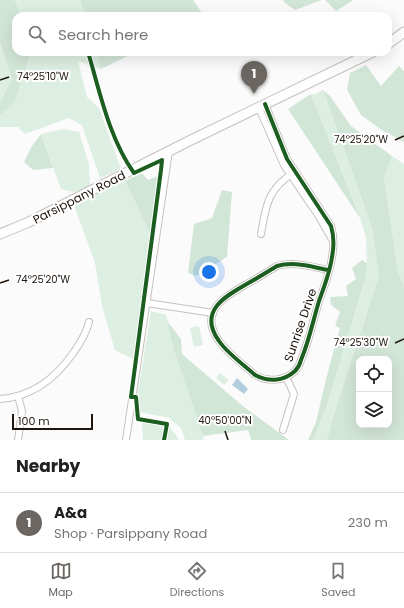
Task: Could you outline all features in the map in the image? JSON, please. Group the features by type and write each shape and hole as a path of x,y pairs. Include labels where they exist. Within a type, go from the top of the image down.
{"main road":[{"path":"392,41 404,32"},
{"name":"Parsippany Road","path":"0,234 29,222 169,151 365,56"}],"street":[{"name":"Sunrise Drive","path":"213,313 213,328 219,342 255,374 270,380 281,379 297,369 302,359 329,270 333,251 333,241 320,213 293,173 280,157 262,106"},
{"path":"126,440 169,151"},
{"path":"261,234 265,212 270,197 274,190 293,173"},
{"path":"147,303 213,313 218,304 226,296 277,266 292,263 329,270"},
{"path":"0,399 18,396 40,387 59,371 84,338 89,322"},
{"path":"283,430 294,394 286,377"},
{"path":"18,396 22,411 18,440"}],"green space":[{"path":"0,0 15,0 20,12 12,12 12,56 30,56 14,103 0,115 0,102 12,79 0,43"},
{"path":"15,0 80,0 84,12 20,12"},
{"path":"80,0 193,0 201,12 84,12"},
{"path":"283,0 322,0 295,10"},
{"path":"325,0 352,0 352,1 336,11"},
{"path":"0,43 12,79 0,102"},
{"path":"30,56 97,56 101,69 78,61 87,97 99,108 121,169 100,178 82,125 69,118 25,134 18,127 0,127 0,115 14,102"},
{"path":"97,56 128,56 101,69"},
{"path":"366,65 381,86 399,66 404,71 404,142 383,131 361,115 347,90 350,73"},
{"path":"323,90 372,228 379,276 333,417 327,440 313,440 326,408 366,276 367,263 366,237 360,218 311,94 315,94"},
{"path":"323,90 330,96 351,126 392,156 384,178 398,272 404,286 404,440 327,440 333,417 379,276 372,228"},
{"path":"311,94 360,218 288,109"},
{"path":"64,129 79,132 89,164 90,186 74,192 61,189 41,134"},
{"path":"41,134 53,168 33,170 24,162 32,146"},
{"path":"392,156 404,164 404,286 398,272 384,178"},
{"path":"142,173 148,180 163,174 156,231 149,231 125,181"},
{"path":"125,181 149,231 156,231 133,359 115,350 102,306 95,263 74,205"},
{"path":"222,190 232,192 227,257 196,276 188,273 194,224 212,218"},
{"path":"362,260 367,263 366,276 326,408 313,440 308,440 316,422 340,328 335,326 340,312 331,305 330,297 348,296 346,286 356,279 352,268"},
{"path":"151,311 166,315 174,351 203,436 203,440 185,440 181,428 169,418 135,411"},
{"path":"167,321 181,339 182,354 244,407 289,440 251,440 248,430 203,436 174,351"},
{"path":"199,326 203,345 194,347 190,328"},
{"path":"220,373 229,380 224,385 216,378"},
{"path":"142,422 170,427 179,440 143,440"}],"water":[{"path":"237,378 248,389 244,394 232,385"}],"cycle path":[{"path":"89,56 101,99 112,130 125,159 134,173 162,160 131,397 136,397 138,419 167,424 164,440"},
{"path":"265,104 287,159 331,226 333,234 331,263 328,274 319,301 304,353 298,367 290,375 275,380 265,379 255,375 222,345 213,331 211,322 212,314 222,300 277,266 296,264 329,270"}],"place":[{"name":"A&a","path":"254,94"}]}
